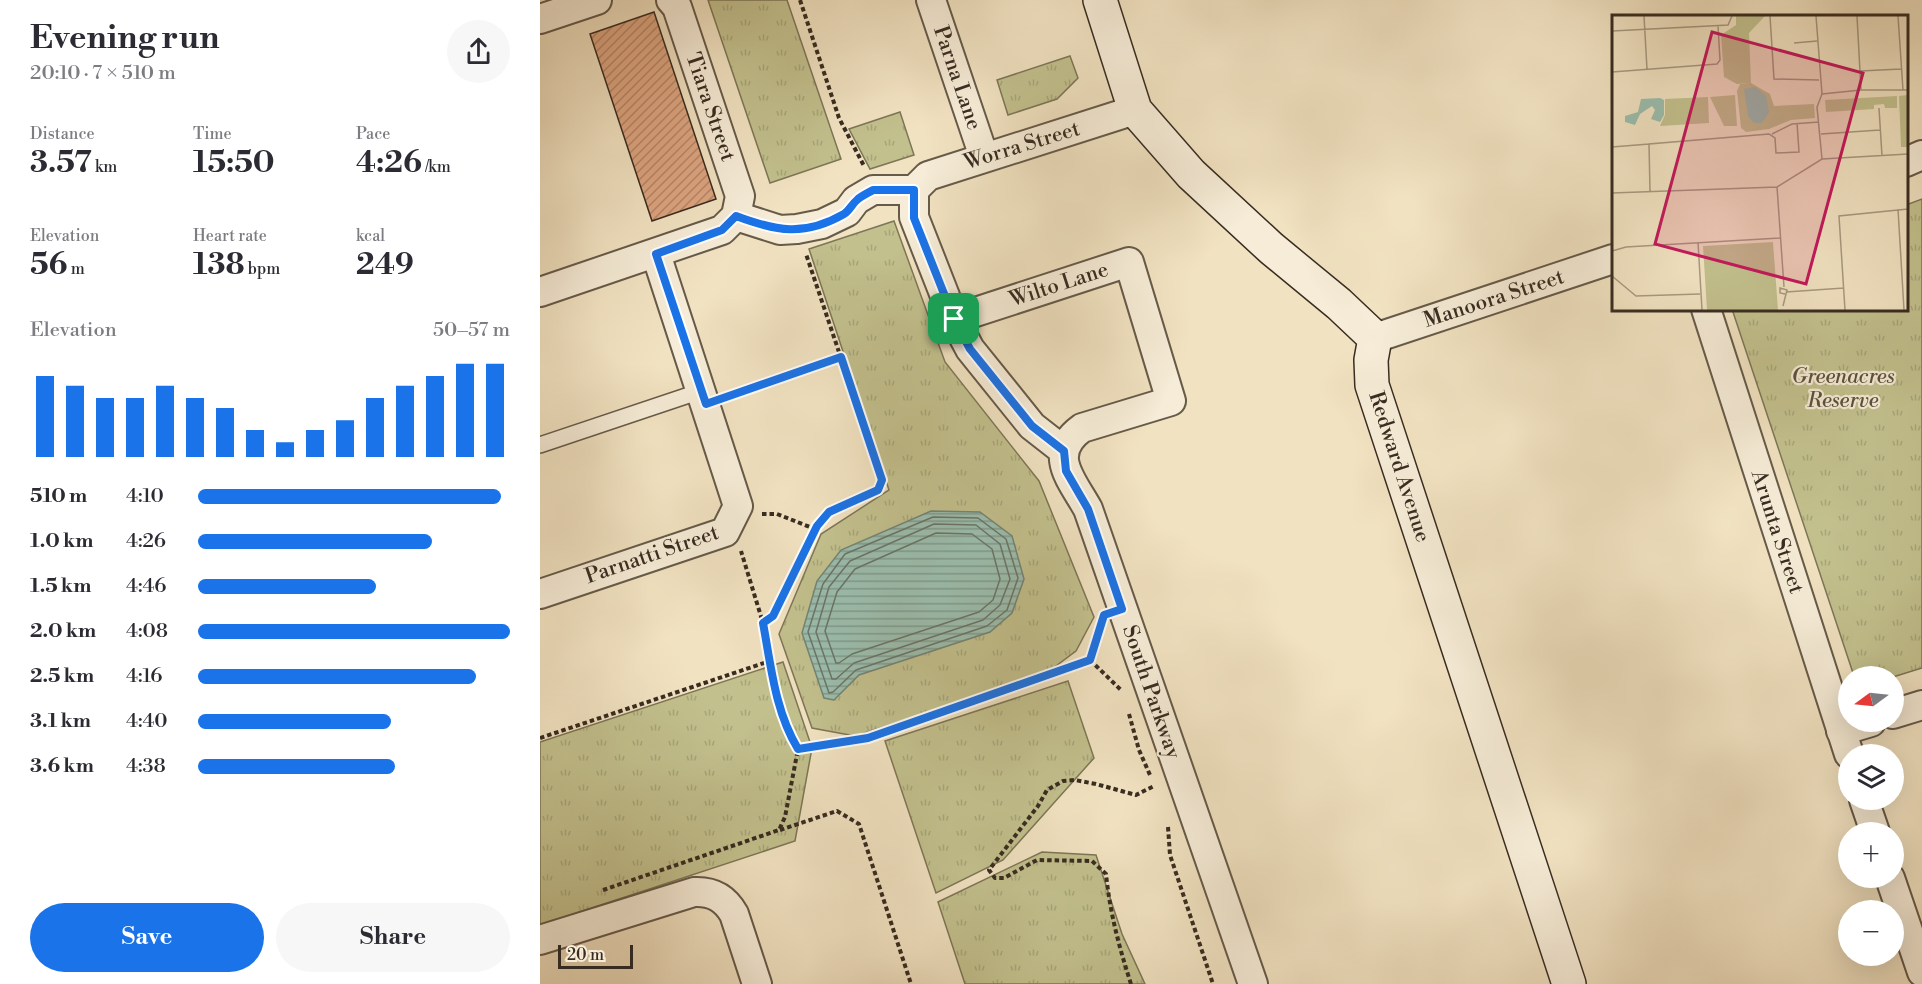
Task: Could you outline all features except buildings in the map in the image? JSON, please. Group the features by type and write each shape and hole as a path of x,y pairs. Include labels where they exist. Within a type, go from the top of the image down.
{"street":[{"path":"540,19 597,0"},
{"name":"Tiara Street","path":"671,0 677,7 748,220"},
{"name":"Parna Lane","path":"931,0 984,157"},
{"path":"1100,0 1135,110 1191,174 1271,248 1339,304 1375,338"},
{"name":"Worra Street","path":"914,190 928,176 1135,110"},
{"path":"540,292 656,254 748,220 780,230 797,229 822,224 847,212 856,200 873,190 914,190 914,218 954,319 970,349 1032,426 1064,451"},
{"name":"Parnatti Street","path":"540,594 725,532 738,507 656,254"},
{"name":"Manoora Street","path":"1375,338 1612,259"},
{"name":"Wilto Lane","path":"954,319 1129,262 1171,401 1082,428 1071,436 1064,451"},
{"name":"Arunta Street","path":"1706,310 1845,743"},
{"name":"Redward Avenue","path":"1375,338 1371,360 1372,385 1569,984"},
{"name":"South Parkway","path":"1064,451 1066,471 1088,509 1253,984"},
{"path":"1904,711 1922,705"},
{"path":"1845,743 1859,732"},
{"path":"1893,888 1922,972"},
{"path":"540,940 694,892 712,893 729,905 734,914 757,984"}],"lane":[{"path":"540,445 704,398"}],"path":[{"path":"800,0 839,118 868,175"},
{"path":"763,623 773,616 815,529 829,512 878,490 882,480 802,244"},
{"path":"704,398 841,357"},
{"path":"761,514 777,514 815,529"},
{"path":"739,544 763,623 774,688 789,735 798,749 786,817 779,830"},
{"path":"1090,660 1104,615 1122,609"},
{"path":"1090,660 1121,689 1124,699"},
{"path":"798,749 868,738 1090,660"},
{"path":"540,738 770,661"},
{"path":"1127,709 1139,750 1159,796"},
{"path":"1131,984 1110,914 1106,874 1092,861 1037,860 1004,879 995,878 989,870 1038,807 1047,790 1063,781 1075,780 1096,784 1136,795 1154,786"},
{"path":"601,891 837,811 858,824 911,984"},
{"path":"1167,816 1170,855 1213,984"}],"green space":[{"path":"708,0 787,0 841,159 770,183"},
{"path":"1070,56 1078,78 1057,99 1008,115 997,80"},
{"path":"900,112 914,155 870,169 849,129"},
{"name":"Greenacres Reserve","path":"1922,199 1922,668 1904,674 1904,666 1851,666 1732,310 1907,310 1907,205"},
{"path":"894,221 945,362 1039,481 1094,617 1076,651 1041,677 855,736 812,728 779,634 821,534 889,490 809,249"},
{"path":"783,662 812,748 795,841 540,925 540,742"},
{"path":"1068,681 1094,758 1003,860 936,893 885,741"},
{"path":"1042,852 1096,855 1122,934 1145,984 965,984 938,902"}],"water":[{"path":"931,511 980,512 1012,536 1024,579 1012,613 990,632 859,675 834,700 824,698 802,633 817,581 841,550"}],"route":[{"path":"873,190 914,190 914,218 954,319 970,349 1032,426 1064,451 1066,471 1088,509 1122,609 1104,615 1090,660 868,738 798,749 789,735 774,688 763,623 773,616 817,526 829,512 878,490 882,480 841,357 706,404 656,254 722,230 736,216 780,230 797,229 822,224 847,212 856,200 873,190"}]}
